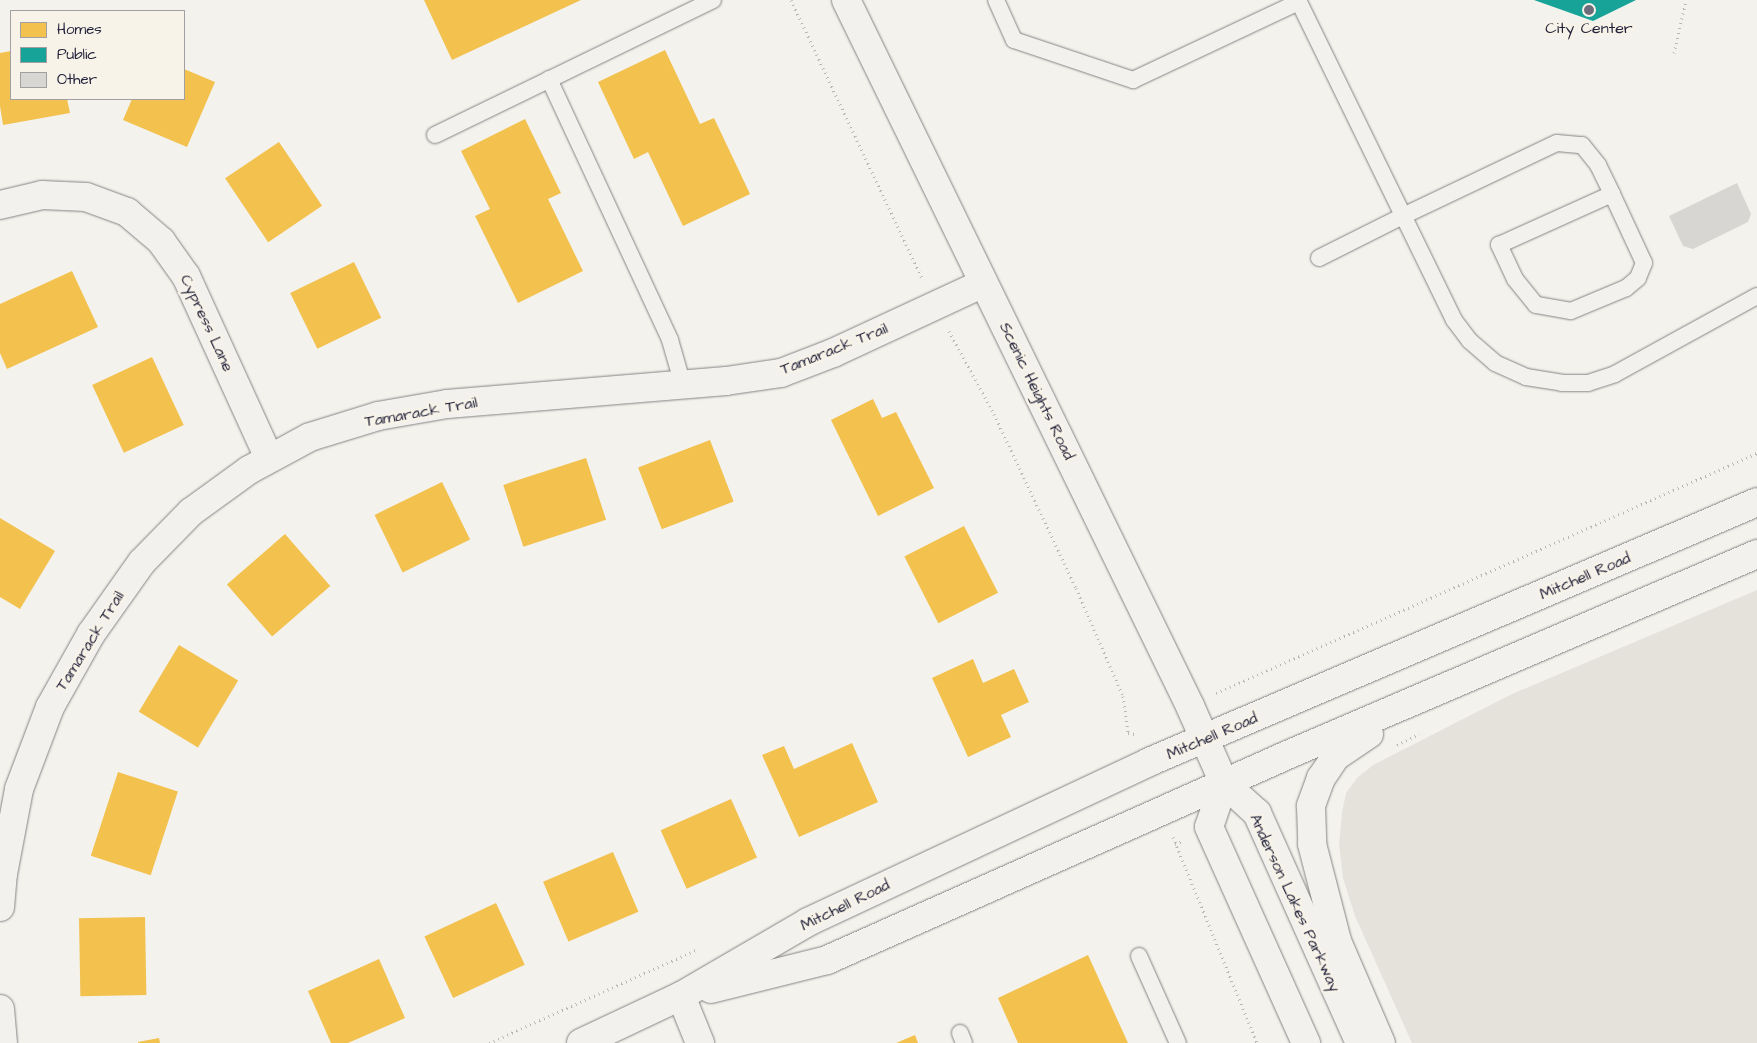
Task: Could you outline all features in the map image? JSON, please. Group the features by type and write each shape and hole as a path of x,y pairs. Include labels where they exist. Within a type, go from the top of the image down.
{"street":[{"name":"Scenic Heights Road","path":"846,0 1190,706 1224,783"},
{"name":"Cypress Lane","path":"0,205 42,195 86,197 127,212 162,241 186,276 269,458"},
{"name":"Tamarack Trail","path":"0,907 3,874 19,789 50,707 91,634 142,562 191,512 269,458 310,437 378,416 447,404 726,382 781,372 832,353 984,283"},
{"name":"Mitchell Road","path":"581,1043 681,996 808,922 1149,762 1757,502"},
{"name":"Mitchell Road","path":"681,996 827,960 1162,810 1757,554"},
{"path":"1381,1043 1336,942 1312,844 1311,806 1321,778 1336,756 1363,737 1482,673"},
{"path":"1224,783 1209,828 1306,1043"},
{"name":"Anderson Lakes Parkway","path":"1224,783 1257,813 1360,1043"},
{"path":"681,996 700,1043"},
{"path":"0,1009 3,1043"}],"lane":[{"path":"435,135 713,0"},
{"path":"996,0 1014,40 1133,80 1299,1 1454,320 1470,341 1495,363 1526,377 1562,383 1588,383 1615,374 1757,296"},
{"path":"549,79 670,340 683,385"},
{"path":"1319,258 1557,143 1582,144 1598,165 1612,194 1644,263 1638,278 1626,288 1571,311 1536,305 1515,279 1499,245 1612,194"},
{"path":"1139,956 1178,1043"}],"path":[{"path":"791,0 936,306 994,414 1076,588 1123,696 1128,733 1140,734 1149,762"},
{"path":"1674,53 1686,0"},
{"path":"1190,706 1322,645 1757,453"},
{"path":"1394,746 1421,733"},
{"path":"1162,810 1257,1043"},
{"path":"1176,844 1209,828"}],"shaded area":[{"path":"1757,590 1757,1043 1412,1043 1355,916 1343,878 1339,844 1342,813 1346,793 1357,778 1373,765 1512,694"}],"building: Homes":[{"path":"424,0 581,0 452,60"},
{"path":"665,50 700,124 714,118 750,194 683,226 648,152 634,159 598,82"},
{"path":"10,51 10,100 67,100 70,113 3,125 0,106 0,53"},
{"path":"185,69 215,82 187,147 123,120 132,100 185,100"},
{"path":"525,119 561,193 548,199 583,271 518,303 475,216 490,209 461,151"},
{"path":"279,142 322,206 268,242 225,178"},
{"path":"354,262 381,318 317,349 290,293"},
{"path":"72,271 98,327 7,369 0,353 0,304"},
{"path":"152,357 184,425 124,453 92,385"},
{"path":"873,399 882,418 896,412 934,488 878,516 831,420"},
{"path":"710,440 734,502 662,529 638,468"},
{"path":"586,458 606,520 523,547 503,485"},
{"path":"442,482 470,540 403,572 375,515"},
{"path":"0,518 55,551 20,609 0,597"},
{"path":"964,526 998,593 938,623 904,556"},
{"path":"285,534 330,586 272,637 227,585"},
{"path":"179,645 238,681 198,747 139,712"},
{"path":"973,659 983,683 1014,669 1029,702 1001,715 1011,737 968,757 932,678"},
{"path":"852,743 878,802 799,837 762,755 784,746 794,769"},
{"path":"118,772 178,791 151,875 91,856"},
{"path":"731,799 757,857 687,889 661,830"},
{"path":"613,852 638,912 568,942 543,882"},
{"path":"496,903 525,965 453,998 424,936"},
{"path":"145,917 146,995 80,996 79,918"},
{"path":"1088,955 1128,1043 1018,1043 998,998"},
{"path":"379,959 405,1018 348,1043 331,1043 308,991"},
{"path":"915,1035 918,1043 896,1043"},
{"path":"159,1038 160,1043 138,1043 138,1042"}],"building: Public":[{"name":"City Center","path":"1534,0 1636,0 1593,21"}],"building: Other":[{"path":"1737,183 1751,214 1748,222 1693,249 1683,246 1669,216"}],"place":[{"name":"City Center","path":"1589,10"}]}
